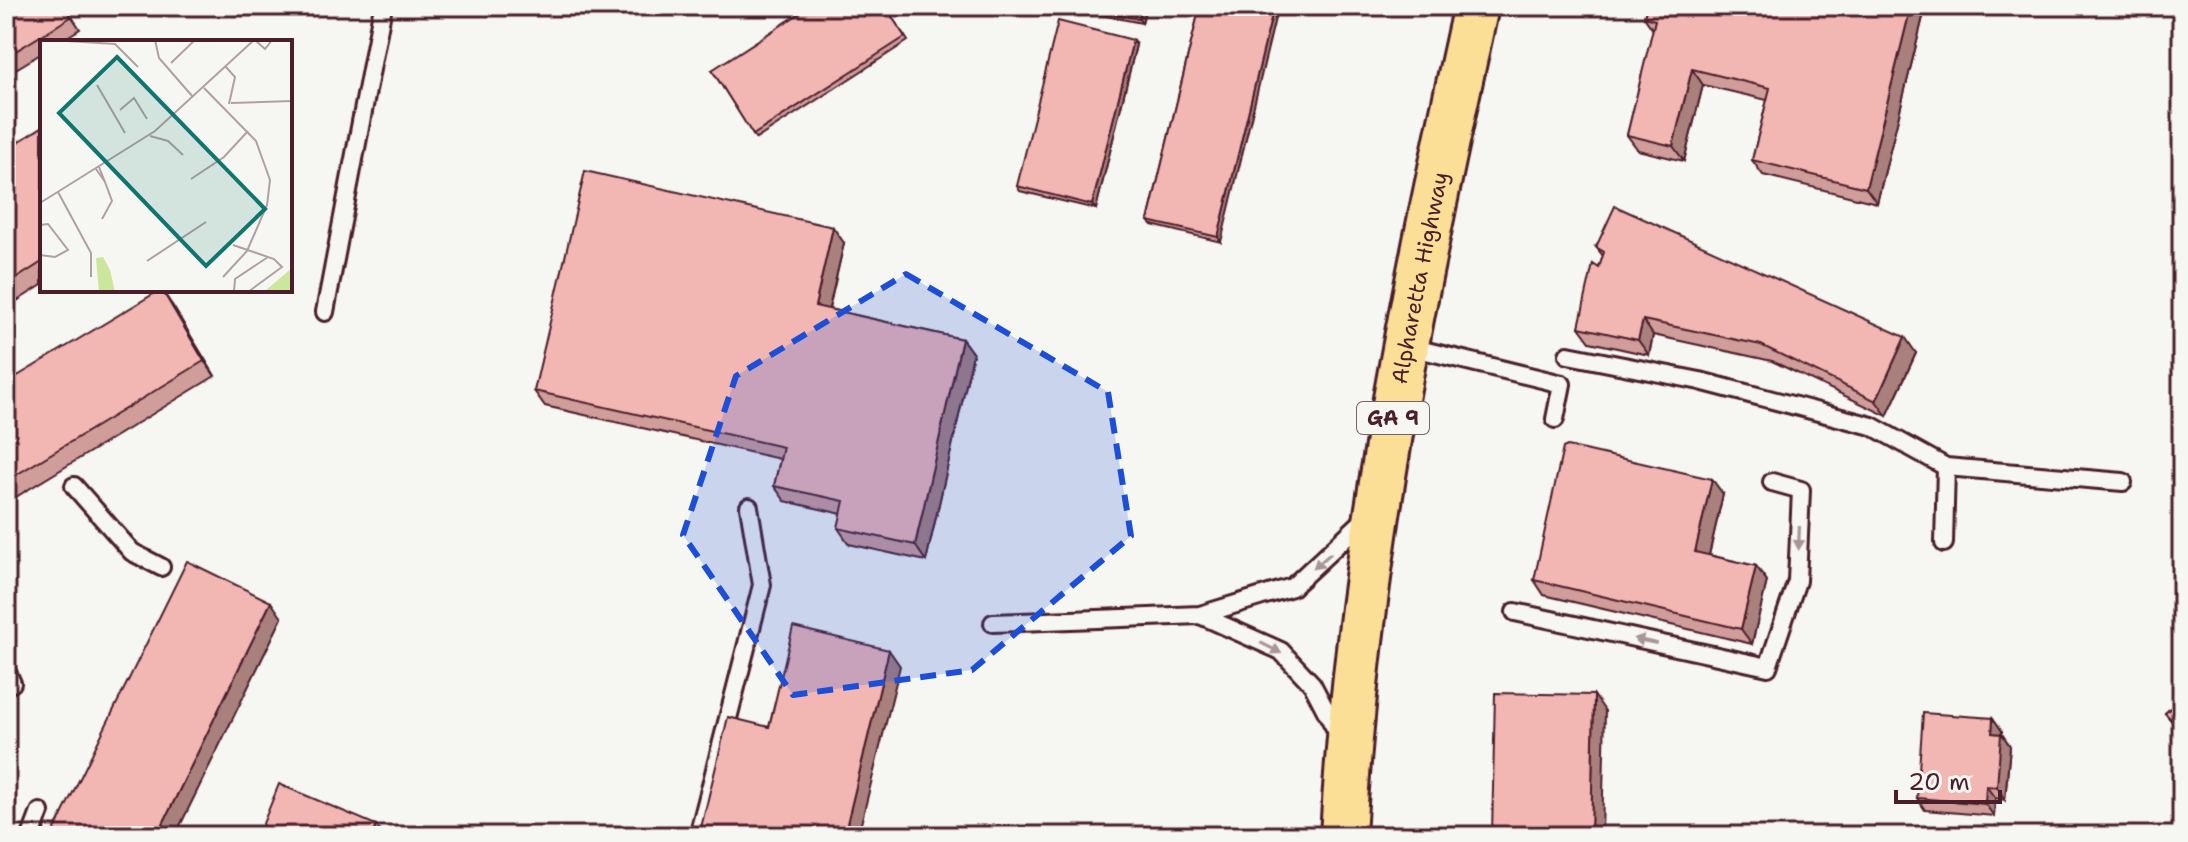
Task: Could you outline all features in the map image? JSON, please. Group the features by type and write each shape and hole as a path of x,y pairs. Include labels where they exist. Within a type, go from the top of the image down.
{"highway":[{"name":"Alpharetta Highway","path":"1343,836 1377,506 1405,346 1476,6"}],"lane":[{"path":"325,312 383,6"},
{"path":"1405,346 1562,384 1555,419"},
{"path":"1568,355 1700,381 1872,426 1946,467 2123,482"},
{"path":"1944,543 1946,467"},
{"path":"1515,612 1768,667 1797,581 1801,490 1772,482"},
{"path":"74,486 132,552 161,567"},
{"path":"993,623 1200,615 1292,587 1377,506"},
{"path":"698,836 762,585 749,507"},
{"path":"1200,615 1281,651 1312,684 1350,755"},
{"path":"6,670 12,683 6,686"},
{"path":"31,836 40,812"}],"highlighted area":[{"path":"906,274 1108,392 1131,536 972,670 793,695 683,535 736,376"}],"building":[{"path":"6,6 64,6 71,17 6,57"},
{"path":"811,6 885,6 905,37 753,135 712,70"},
{"path":"1077,6 1141,6 1139,19"},
{"path":"1200,6 1274,6 1218,237 1148,221"},
{"path":"1647,6 1911,6 1866,188 1752,160 1770,88 1692,69 1673,146 1627,135 1655,20 1644,17"},
{"path":"1058,21 1133,40 1092,205 1017,186"},
{"path":"40,128 40,263 6,285 6,150"},
{"path":"585,171 833,227 815,306 962,339 915,545 838,528 844,501 774,486 783,447 534,391"},
{"path":"1615,206 1905,337 1876,401 1761,345 1643,320 1638,340 1579,327 1593,264 1599,268 1604,252 1596,247"},
{"path":"157,292 163,292 204,361 6,481 6,383"},
{"path":"1567,446 1712,479 1695,552 1756,566 1741,629 1534,580 1563,448"},
{"path":"187,561 271,602 157,836 65,836 54,831"},
{"path":"793,627 889,650 844,836 699,836 728,717 769,727"},
{"path":"1495,693 1594,695 1591,836 1492,836"},
{"path":"2182,698 2182,731 2165,713"},
{"path":"1923,713 1993,718 1992,733 2001,734 1997,787 1986,786 1985,804 1917,798"},
{"path":"279,784 376,825 372,836 258,836"}]}
